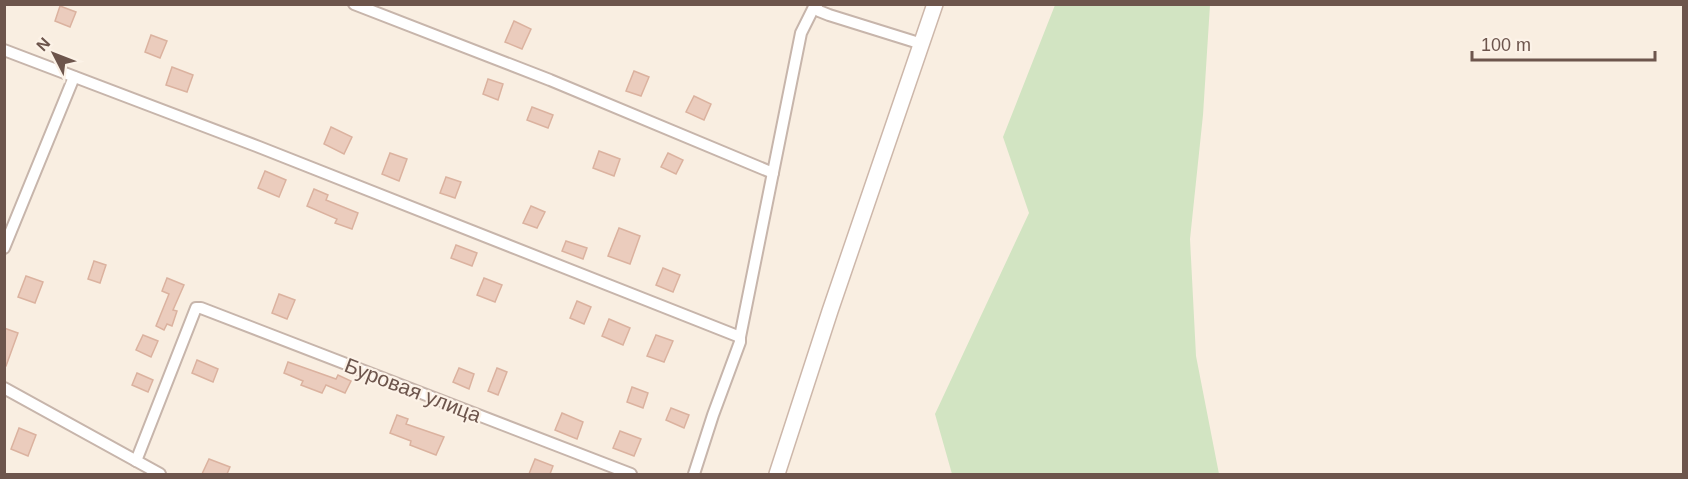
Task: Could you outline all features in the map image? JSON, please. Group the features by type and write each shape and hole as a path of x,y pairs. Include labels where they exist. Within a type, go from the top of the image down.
{"main road":[{"path":"777,474 935,4"}],"street":[{"path":"354,4 550,80 773,173"},
{"path":"694,474 740,342 801,33 814,5 819,11 830,15 922,44"},
{"path":"4,50 259,147 740,337"},
{"path":"4,248 74,77"},
{"name":"Буровая улица","path":"136,461 195,309 201,308 631,474"},
{"path":"4,388 160,474"}],"green space":[{"path":"1055,5 1210,5 1203,115 1190,239 1196,356 1219,474 952,474 935,414 1029,213 1003,137"}],"building":[{"path":"60,6 76,12 70,27 55,21"},
{"path":"514,21 531,29 522,49 505,42"},
{"path":"151,35 167,41 160,58 145,52"},
{"path":"172,67 193,75 187,92 166,85"},
{"path":"634,71 649,77 641,96 626,91"},
{"path":"488,79 503,84 498,100 483,94"},
{"path":"694,96 711,104 704,120 686,112"},
{"path":"532,107 553,115 548,128 527,120"},
{"path":"331,127 352,137 344,154 324,144"},
{"path":"599,151 620,159 614,176 593,168"},
{"path":"390,153 407,159 399,181 382,174"},
{"path":"668,153 683,160 676,174 661,167"},
{"path":"265,171 286,180 279,197 258,188"},
{"path":"446,177 461,182 455,198 440,193"},
{"path":"314,189 328,195 326,200 358,213 352,229 335,223 337,219 307,206"},
{"path":"531,206 545,212 537,228 523,223"},
{"path":"619,228 640,236 630,264 608,256"},
{"path":"566,241 587,248 583,259 562,251"},
{"path":"456,245 477,253 472,266 451,258"},
{"path":"94,261 106,265 100,283 88,279"},
{"path":"663,268 680,275 673,292 656,285"},
{"path":"26,276 43,282 35,303 18,297"},
{"path":"167,278 184,285 173,310 177,311 172,326 167,324 164,330 156,326 169,294 162,291"},
{"path":"484,278 502,285 495,302 477,295"},
{"path":"279,294 295,300 287,319 272,313"},
{"path":"577,301 591,307 584,324 570,318"},
{"path":"609,319 630,328 623,345 602,336"},
{"path":"4,328 18,333 6,366 4,366"},
{"path":"143,335 158,341 151,357 136,350"},
{"path":"656,335 673,341 664,362 647,356"},
{"path":"197,360 218,369 213,382 192,373"},
{"path":"288,362 336,379 338,375 351,381 345,393 326,385 322,393 301,385 303,381 284,373"},
{"path":"459,368 474,374 469,389 453,382"},
{"path":"497,368 507,372 498,395 488,391"},
{"path":"137,373 153,380 148,392 132,385"},
{"path":"632,387 648,393 643,408 627,402"},
{"path":"671,408 689,415 684,428 666,420"},
{"path":"562,413 583,422 577,439 555,430"},
{"path":"397,415 408,419 406,424 444,437 436,455 410,445 411,441 390,433"},
{"path":"19,428 36,435 28,456 11,449"},
{"path":"620,431 641,439 634,456 613,448"},
{"path":"209,459 230,467 227,474 202,474"},
{"path":"535,459 553,466 550,474 529,474"}]}
